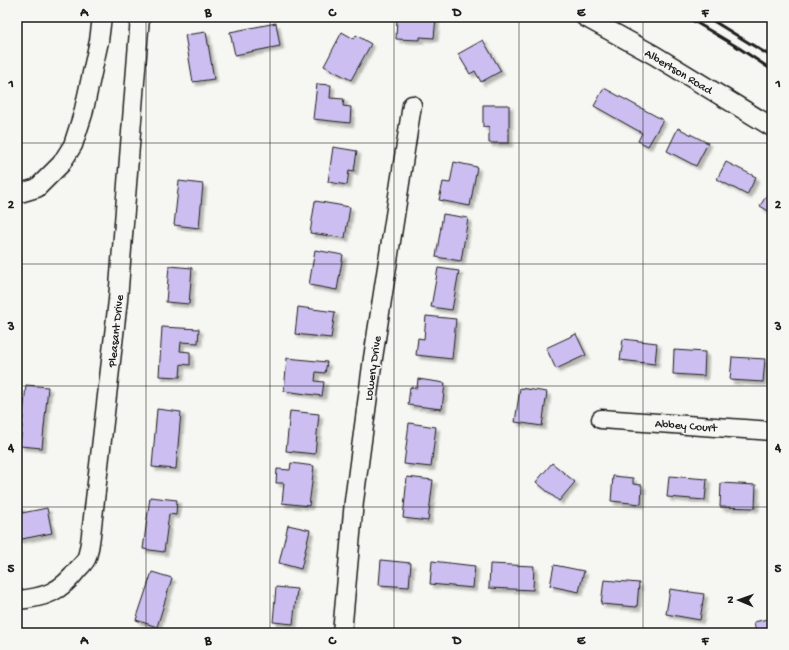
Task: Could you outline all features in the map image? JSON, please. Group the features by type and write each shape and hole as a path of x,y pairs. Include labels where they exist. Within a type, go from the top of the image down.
{"street":[{"path":"17,194 37,188 61,164 73,145 83,114 102,17"},
{"name":"Pleasant Drive","path":"17,600 34,599 53,592 68,582 87,558 118,300 140,17"},
{"name":"Albertson Road","path":"585,17 654,55 772,127"},
{"name":"Lowery Drive","path":"342,633 354,501 373,358 412,105"},
{"name":"Abbey Court","path":"600,419 772,431"}],"building":[{"path":"397,17 436,17 434,38 420,37 420,40 396,39"},
{"path":"276,23 280,46 235,55 230,32"},
{"path":"206,32 214,79 193,82 185,35"},
{"path":"342,32 354,39 356,35 371,44 351,80 324,66"},
{"path":"483,40 501,71 481,82 475,71 470,74 458,54"},
{"path":"317,84 331,85 330,98 344,99 343,106 351,107 350,123 313,119"},
{"path":"604,88 663,120 648,146 638,141 642,133 594,106"},
{"path":"483,105 509,105 509,143 489,143 489,126 483,127"},
{"path":"678,128 708,143 696,166 667,151"},
{"path":"333,147 357,151 354,171 349,170 347,185 328,182"},
{"path":"454,162 477,167 470,206 439,200 443,182 450,183"},
{"path":"726,162 756,177 747,195 717,179"},
{"path":"179,181 203,184 199,228 174,225"},
{"path":"771,188 772,189 772,213 760,206"},
{"path":"315,201 350,207 345,238 310,233"},
{"path":"443,214 468,218 461,261 436,257"},
{"path":"315,250 343,255 337,290 309,285"},
{"path":"169,266 192,268 189,304 166,302"},
{"path":"438,268 459,271 452,310 431,307"},
{"path":"298,307 335,312 331,338 295,334"},
{"path":"426,316 456,319 452,359 416,355 418,338 424,339"},
{"path":"162,327 199,329 198,343 181,342 180,351 190,352 190,365 181,364 180,377 159,376"},
{"path":"576,334 586,355 556,369 546,348"},
{"path":"623,339 657,343 655,364 620,360"},
{"path":"674,350 705,352 704,376 673,374"},
{"path":"732,357 765,359 763,382 730,380"},
{"path":"287,358 327,362 325,373 316,372 315,381 324,382 322,396 284,391"},
{"path":"418,379 445,383 442,409 408,405 410,387 417,388"},
{"path":"26,385 48,387 42,448 20,446"},
{"path":"520,388 547,392 542,426 515,422"},
{"path":"157,409 181,412 176,469 152,467"},
{"path":"290,411 319,414 315,454 286,451"},
{"path":"409,423 436,427 431,467 404,464"},
{"path":"291,463 314,466 309,506 282,503 284,483 276,483 277,469 290,470"},
{"path":"552,463 575,482 559,501 536,482"},
{"path":"613,476 633,478 633,484 642,485 641,504 611,501"},
{"path":"669,476 707,479 705,500 667,497"},
{"path":"407,477 433,480 428,521 403,518"},
{"path":"721,483 756,485 755,508 720,507"},
{"path":"150,497 177,500 176,515 169,514 164,552 143,549"},
{"path":"17,507 21,507 22,513 47,508 52,533 17,540"},
{"path":"288,525 310,530 301,569 279,563"},
{"path":"381,560 411,563 409,587 379,585"},
{"path":"432,561 475,566 473,588 430,584"},
{"path":"490,564 534,566 533,590 489,588"},
{"path":"554,565 584,571 579,592 550,586"},
{"path":"152,572 172,578 157,627 136,620"},
{"path":"604,580 639,583 637,607 601,604"},
{"path":"276,587 297,589 293,624 273,622"},
{"path":"670,589 704,594 700,620 666,614"},
{"path":"772,618 772,633 756,633 754,622"}],"railway":[{"path":"687,17 739,48 772,70"},
{"path":"707,17 772,57"}]}
